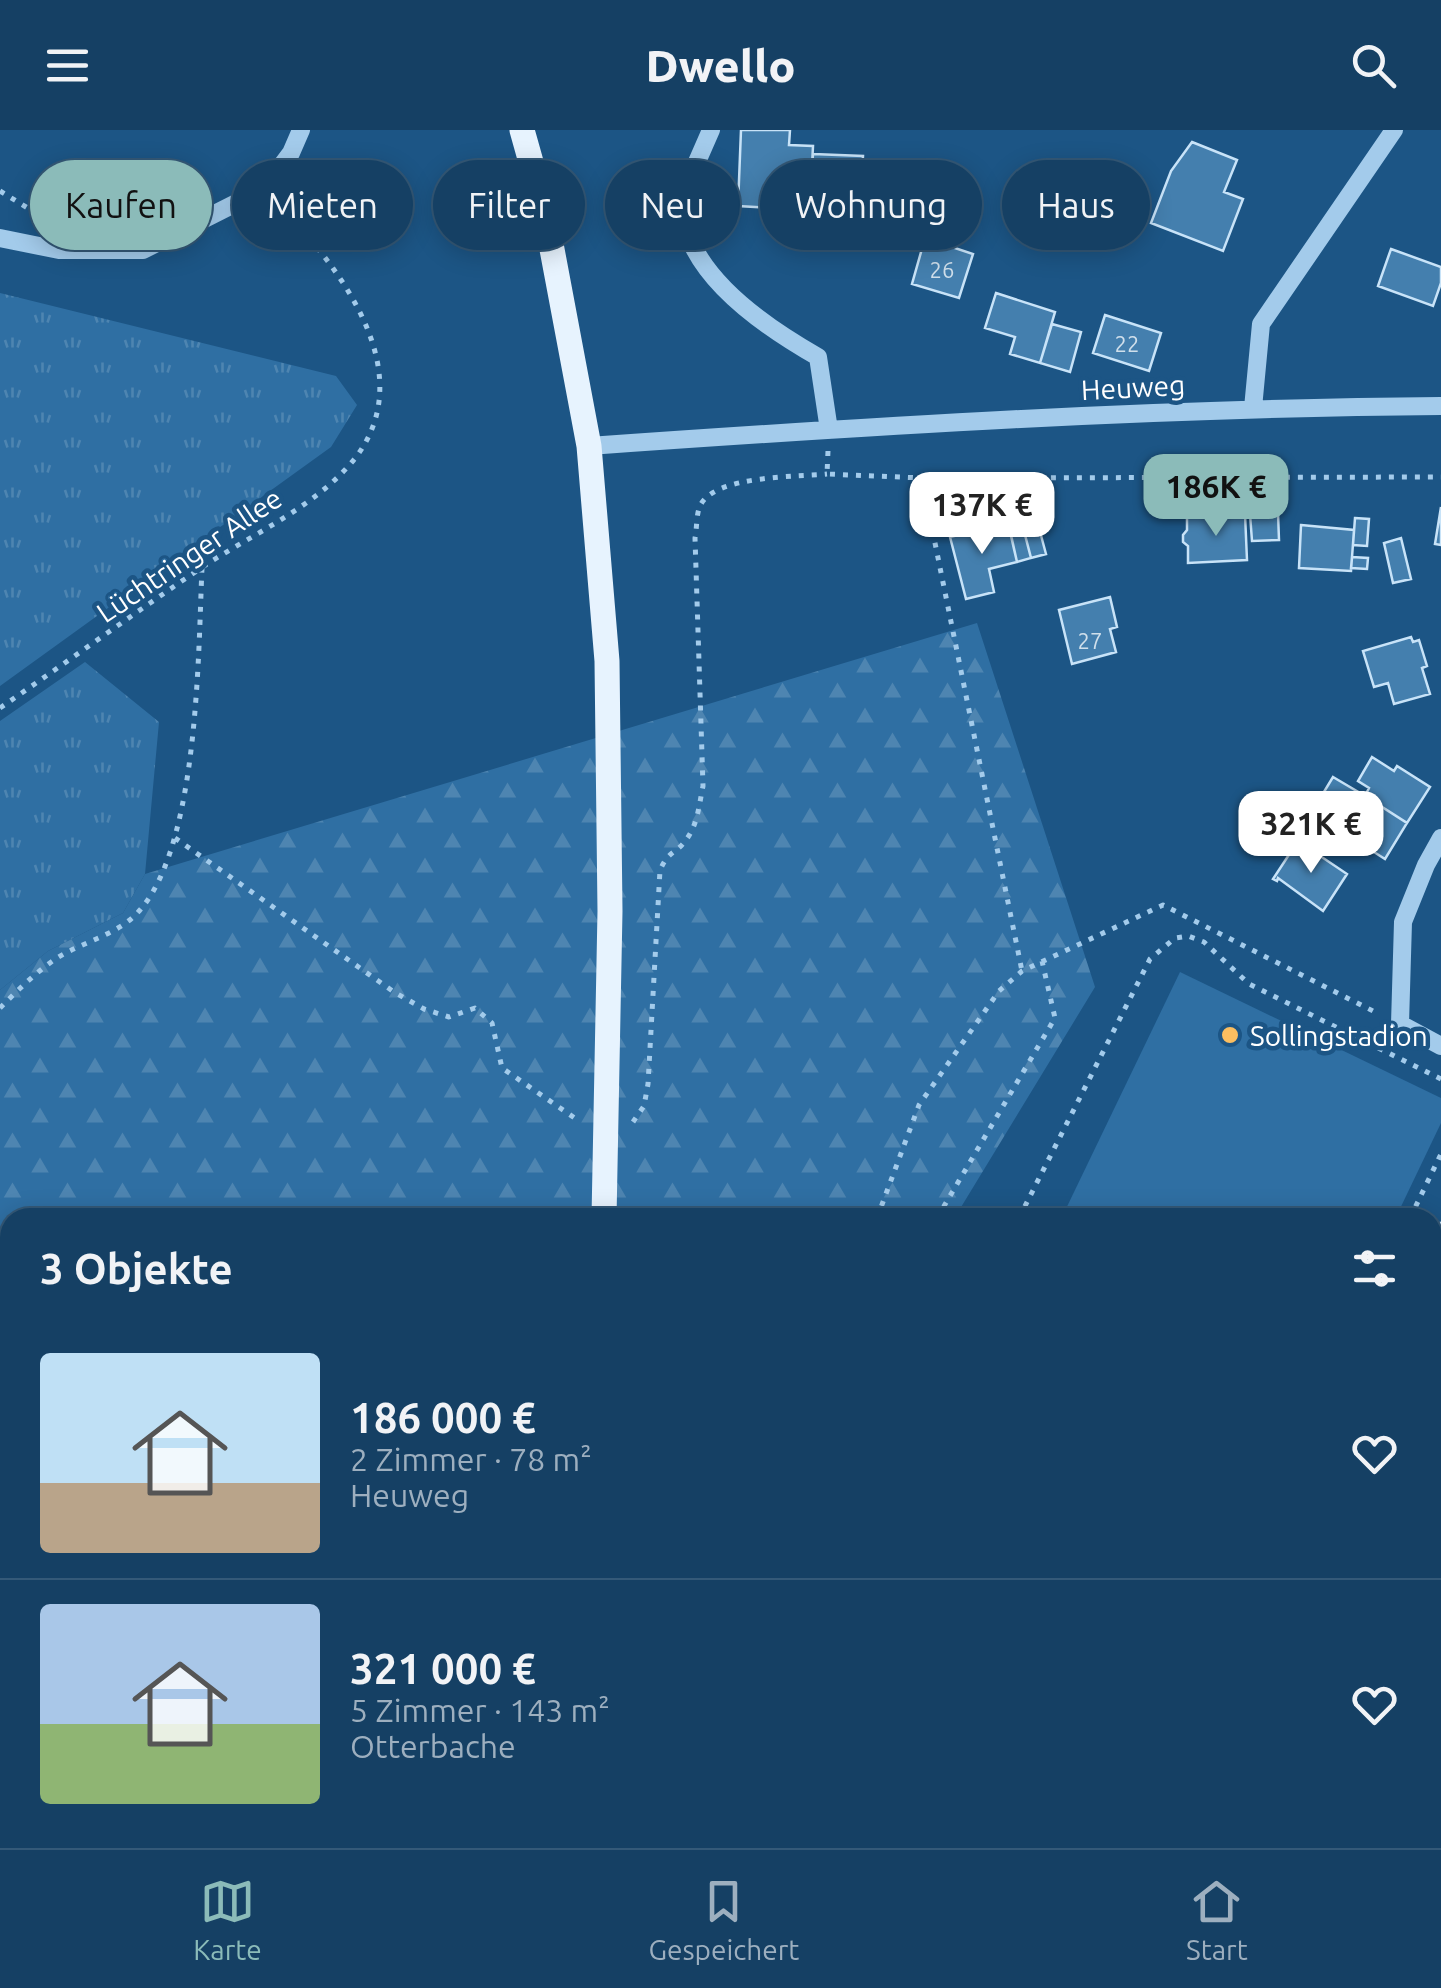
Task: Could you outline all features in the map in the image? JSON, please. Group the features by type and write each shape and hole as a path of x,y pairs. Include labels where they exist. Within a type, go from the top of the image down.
{"main road":[{"path":"522,130 545,212 589,446 607,662 610,911 604,1208"}],"street":[{"path":"286,160 301,130"},
{"path":"710,130 679,203 694,249 729,292 776,332 818,357 829,430"},
{"path":"1253,408 1261,324 1394,130"},
{"path":"0,238 59,250 143,250 232,206"},
{"name":"Heuweg","path":"589,446 1253,408 1441,406"},
{"path":"1441,838 1403,922 1400,1024 1441,1046"}],"path":[{"name":"Lüchtringer Allee","path":"0,708 322,490 356,456 378,414 381,374 358,304 322,250"},
{"path":"827,474 829,430"},
{"path":"175,838 394,992 424,1009 450,1017 475,1008 492,1023 502,1068 574,1120 626,1126 638,1120 644,1106 660,870 668,854 684,845 697,822 702,786 695,538 700,506 717,489 827,474 922,478 1441,478"},
{"path":"922,478 1022,970"},
{"path":"0,1008 56,958 115,930 133,917 150,896 170,858 187,772 202,568"},
{"path":"881,1208 919,1105 999,991 1022,970 1162,905 1400,1024"},
{"path":"1024,1208 1150,960 1175,938 1188,936 1204,942 1249,984 1441,1079"},
{"path":"943,1208 1055,1018 1042,961"},
{"path":"1415,1208 1441,1154"}],"green space":[{"path":"0,293 336,376 357,405 331,447 0,686"},
{"path":"977,623 1095,987 960,1208 0,1208 0,990 48,951 123,913 145,874"},
{"path":"85,662 159,722 145,874 123,913 48,951 0,990 0,721"},
{"name":"Sollingstadion","path":"1180,972 1441,1098 1441,1123 1400,1208 1066,1208"}],"building":[{"path":"741,130 790,130 789,145 813,146 812,160 760,160 760,207 740,206"},
{"path":"1192,142 1237,160 1224,192 1243,199 1223,251 1151,223 1171,171"},
{"path":"813,154 863,156 863,160 813,160"},
{"path":"1391,249 1441,267 1441,283 1433,306 1378,286"},
{"path":"922,250 961,250 973,254 959,298 912,284"},
{"path":"996,293 1055,312 1040,363 1010,354 1015,337 985,328"},
{"path":"1105,315 1161,333 1149,371 1093,353"},
{"path":"1052,324 1081,332 1070,372 1040,363"},
{"path":"1441,507 1441,545 1435,544"},
{"path":"1278,513 1279,540 1252,541 1250,514"},
{"path":"1245,514 1247,560 1188,563 1188,546 1183,542 1187,517"},
{"path":"1355,518 1369,519 1367,546 1353,545"},
{"path":"1008,523 1017,562 989,569 994,592 966,599 950,537"},
{"path":"1301,525 1354,530 1351,571 1299,568"},
{"path":"1039,528 1046,554 1031,558 1024,531"},
{"path":"1024,531 1031,558 1017,562 1011,535"},
{"path":"1401,538 1411,579 1393,583 1384,543"},
{"path":"1352,557 1368,558 1367,569 1351,568"},
{"path":"1110,597 1117,627 1110,629 1116,652 1072,664 1059,610"},
{"path":"1411,637 1413,642 1419,640 1430,694 1394,704 1388,683 1374,687 1363,651"},
{"path":"1372,757 1394,771 1397,766 1430,787 1407,823 1365,796 1369,788 1358,781"},
{"path":"1333,777 1365,796 1359,806 1351,801 1342,815 1319,800"},
{"path":"1365,796 1407,823 1385,859 1352,838 1360,826 1342,815 1351,801 1359,806"},
{"path":"1298,841 1347,874 1323,911 1278,878 1273,879"}],"place":[{"name":"Sollingstadion","path":"1230,1035"}]}
